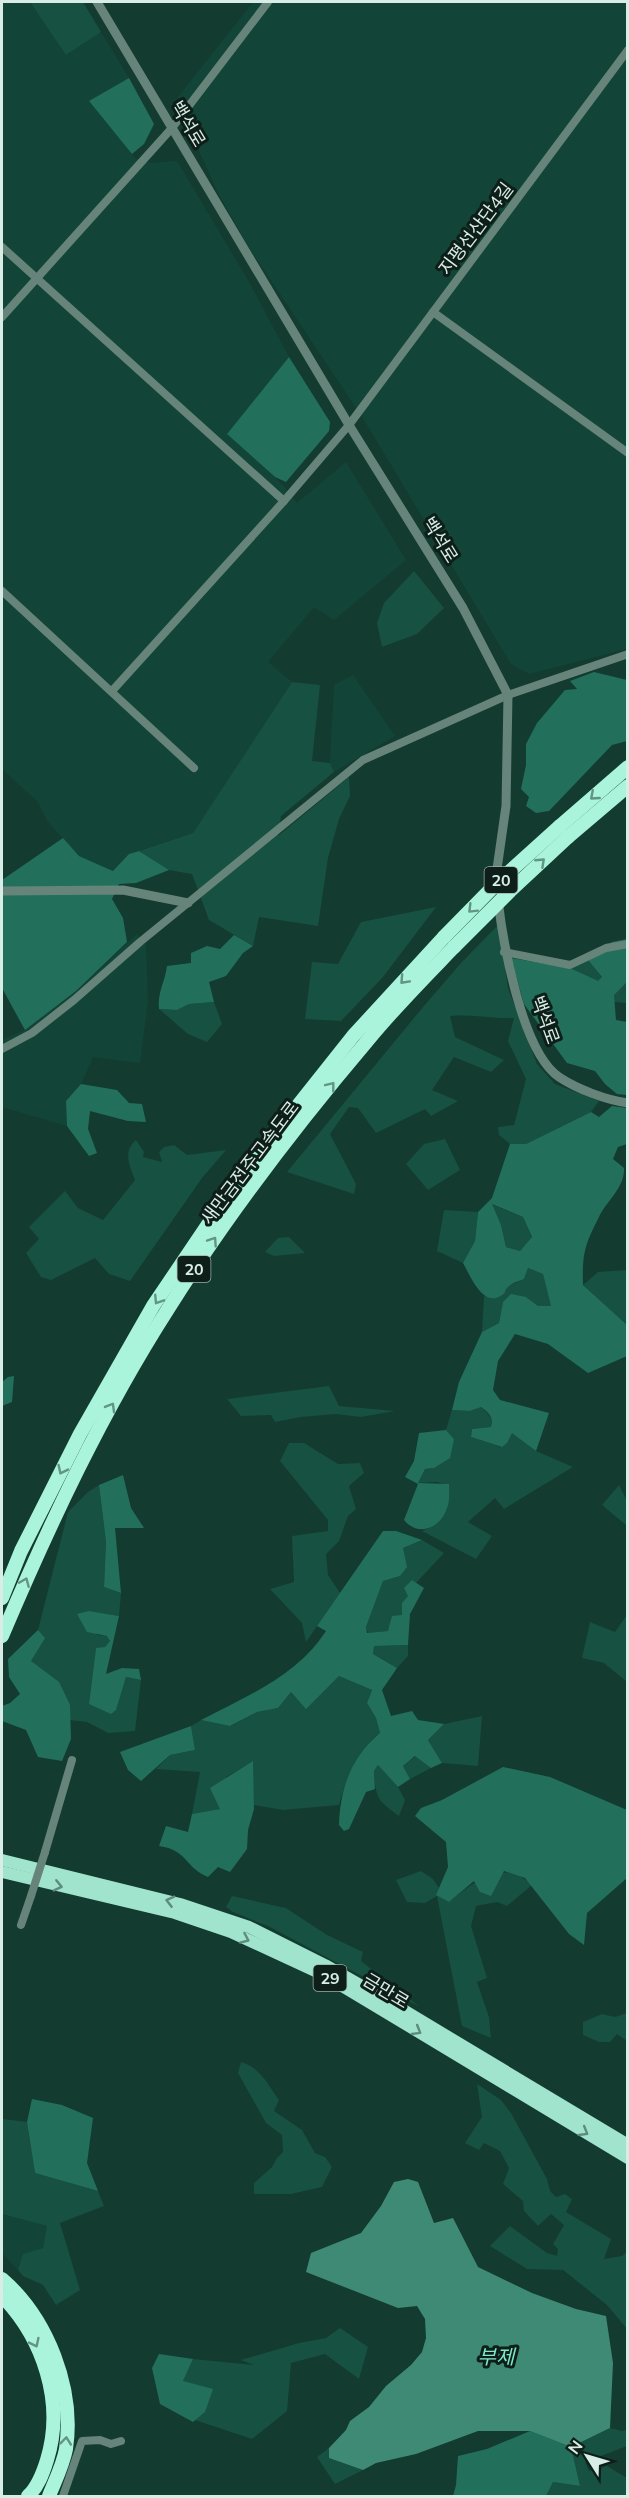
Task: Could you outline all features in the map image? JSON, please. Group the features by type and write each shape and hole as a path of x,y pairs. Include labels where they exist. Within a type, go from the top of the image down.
{"highway":[{"name":"새만금전주고속도로","path":"564,831 627,766"},
{"name":"새만금전주고속도로","path":"2,1636 42,1542 92,1441 167,1309 241,1200 368,1039 498,882 627,786"},
{"name":"새만금전주고속도로","path":"2,1598 21,1551 80,1434 153,1306 228,1195 353,1036 449,942"},
{"name":"금만로","path":"2,1860 180,1904 249,1927 325,1965 395,2005 627,2145"},
{"name":"금만로","path":"2,1872 175,1913 231,1932 324,1975 627,2158"},
{"path":"2,2279 29,2308 41,2326 60,2379 68,2431 65,2451 49,2496"},
{"path":"2,2296 21,2318 32,2336 43,2359 51,2388 54,2414 53,2443 45,2468 34,2491 28,2496"}],"street":[{"name":"백석로","path":"97,2 349,425 463,608 508,695 506,806 496,876 505,952 527,1026 541,1058 558,1076 610,1101 627,1103"},
{"path":"2,317 172,128 268,2"},
{"name":"지평선산단4길","path":"112,691 284,501 349,425 627,50"},
{"path":"2,247 284,501"},
{"path":"434,312 627,453"},
{"path":"2,591 195,768"},
{"path":"2,1049 32,1033 49,1020 363,760 508,695 627,654"},
{"path":"2,891 123,890 188,903"},
{"path":"505,952 570,965 606,948 627,944"},
{"path":"21,1925 72,1760"},
{"path":"63,2496 82,2441 100,2440 111,2445 121,2441"}],"shaded area":[{"path":"2,2 30,2 66,55 101,32 129,78 89,101 136,159 152,163 177,161 248,280 289,357 227,434 283,485 297,503 346,462 406,560 334,620 314,607 268,662 292,682 193,833 129,854 114,871 79,856 48,822 38,802 2,769"},
{"path":"30,2 83,2 101,32 66,55"},
{"path":"253,2 627,2 627,649 529,674 511,664 364,420 250,249 219,195 191,133 178,97"},
{"path":"129,78 154,124 144,144 132,154 89,101"},
{"path":"289,357 330,422 329,431 286,482 275,477 227,434"},
{"path":"414,571 444,608 417,634 382,647 377,623 384,603"},
{"path":"594,672 627,680 627,741 612,745 549,811 536,813 526,806 529,797 521,789 526,765 526,744 537,723 565,690 577,689 570,681"},
{"path":"353,675 395,736 334,772 330,763 334,685"},
{"path":"292,682 320,685 312,761 330,763 334,772 281,816 278,836 349,777 350,796 339,819 328,858 318,926 259,917 253,946 209,920 192,874 169,870 139,851 193,833"},
{"path":"63,838 79,856 113,871 129,854 139,851 169,870 136,883 119,884 112,899 123,918 127,942 76,991 25,1030 2,988 2,880"},
{"path":"436,907 383,977 341,1021 305,1019 312,962 338,964 361,922"},
{"path":"499,924 508,988 537,1064 555,1084 599,1101 591,1112 526,1144 510,1144 499,1135 498,1127 514,1125 526,1079 508,1041 514,1018 450,1016 455,1037 504,1060 491,1072 454,1057 432,1090 458,1101 431,1116 425,1109 376,1133 358,1108 349,1107 330,1134 356,1184 354,1194 287,1172 423,1007"},
{"path":"137,934 146,945 148,1001 140,1063 93,1057 81,1084 66,1101 67,1126 2,1107 2,1040 25,1030 76,992"},
{"path":"234,935 253,946 243,953 226,976 209,982 214,1002 189,1004 177,1010 159,1009 159,998 167,966 191,963 191,953 207,946 220,949"},
{"path":"627,939 627,982 614,995 616,1020 627,1022 627,1095 617,1094 595,1071 567,1063 524,1004 511,958 570,968 598,981 602,977 588,960 612,942"},
{"path":"588,960 602,977 598,982 570,968"},
{"path":"627,982 627,1003 614,1002 614,995"},
{"path":"214,1002 222,1024 207,1042 188,1034 159,1009 177,1010 189,1004"},
{"path":"81,1084 117,1090 129,1103 142,1104 146,1122 128,1121 90,1111 88,1129 97,1153 89,1156 67,1126 66,1101"},
{"path":"612,1106 627,1108 627,1144 618,1147 613,1159 624,1168 624,1175 619,1188 602,1211 590,1235 584,1257 583,1285 627,1325 627,1356 588,1373 548,1344 515,1334 498,1361 493,1390 500,1400 549,1413 536,1451 512,1433 502,1447 471,1437 472,1429 491,1427 490,1415 481,1407 470,1411 452,1410 459,1382 482,1332 499,1323 503,1302 511,1294 526,1297 538,1306 551,1306 543,1274 528,1268 524,1279 511,1285 495,1298 489,1298 478,1289 463,1263 475,1241 478,1212 492,1198 510,1144 526,1144 591,1112 599,1117","holes":["492,1204 523,1217 532,1237 520,1251 506,1247 501,1225"]},
{"path":"445,1139 460,1170 428,1190 406,1164 424,1144"},
{"path":"136,1140 144,1152 143,1157 162,1162 159,1152 164,1147 174,1145 187,1155 226,1150 202,1178 130,1281 109,1274 95,1258 51,1280 41,1277 26,1253 39,1239 29,1227 65,1191 78,1208 103,1220 135,1180 128,1154"},
{"path":"491,1204 523,1217 532,1238 520,1251 506,1247 501,1225"},
{"path":"444,1210 478,1212 475,1241 463,1263 437,1251"},
{"path":"289,1237 305,1253 274,1256 265,1252 278,1238"},
{"path":"528,1268 543,1274 551,1306 538,1306 526,1297 503,1302 499,1323 482,1332 484,1296 496,1298 508,1286 524,1279"},
{"path":"627,1270 627,1325 583,1285 598,1272"},
{"path":"14,1376 12,1402 2,1406 2,1382"},
{"path":"329,1386 339,1406 395,1411 361,1417 336,1414 275,1422 271,1415 241,1416 227,1399"},
{"path":"481,1407 491,1418 491,1427 472,1429 471,1437 501,1447 507,1443 512,1432 536,1451 573,1467 504,1509 495,1498 468,1522 492,1536 476,1559 422,1531 436,1523 444,1513 449,1485 436,1482 418,1483 425,1469 434,1468 454,1439 446,1430 452,1410 470,1411"},
{"path":"446,1430 454,1439 450,1458 434,1468 425,1469 418,1483 449,1484 448,1505 444,1515 434,1526 416,1528 404,1520 418,1484 405,1477 414,1461 419,1433"},
{"path":"289,1443 304,1443 338,1464 360,1463 364,1473 349,1486 356,1509 348,1516 339,1541 326,1554 328,1575 340,1593 306,1642 302,1623 270,1589 294,1582 292,1536 328,1531 328,1520 280,1461"},
{"path":"123,1475 131,1508 144,1528 115,1528 121,1593 104,1587 106,1542 99,1485"},
{"path":"99,1485 106,1542 104,1587 121,1593 119,1616 89,1611 97,1635 108,1636 110,1641 105,1647 96,1649 89,1704 116,1709 126,1677 141,1680 135,1731 108,1733 87,1722 69,1720 70,1705 31,1661 44,1638 38,1630 68,1512 88,1492"},
{"path":"619,1485 627,1501 627,1526 602,1505"},
{"path":"383,1531 396,1531 422,1540 403,1548 407,1567 400,1576 383,1581 366,1627 367,1633 388,1631 392,1616 402,1615 402,1603 408,1596 404,1588 412,1580 424,1588 410,1614 408,1645 374,1646 373,1654 397,1668 382,1690 391,1716 412,1711 418,1720 444,1724 428,1740 442,1763 431,1768 415,1756 403,1766 410,1779 398,1787 378,1765 374,1771 375,1789 366,1792 349,1829 344,1831 339,1825 340,1812 349,1775 362,1752 380,1733 376,1718 367,1703 372,1690 339,1676 306,1709 291,1692 278,1708 257,1712 230,1726 201,1720 270,1683 301,1661 326,1631 317,1626"},
{"path":"422,1540 444,1553 416,1583 412,1580 408,1596 403,1603 402,1616 388,1631 368,1633 366,1627 383,1581 400,1576 403,1548"},
{"path":"89,1611 119,1616 106,1674 122,1668 139,1669 141,1680 126,1677 116,1710 111,1714 89,1704 96,1648 105,1647 110,1641 107,1636 87,1632 77,1614"},
{"path":"627,1615 627,1682 604,1663 582,1658 590,1622 615,1632"},
{"path":"38,1630 45,1638 31,1661 59,1682 70,1705 71,1739 62,1761 38,1757 26,1730 2,1721 2,1706 10,1703 20,1694 9,1677 8,1659"},
{"path":"408,1645 408,1656 397,1668 373,1654 374,1646"},
{"path":"339,1676 372,1690 367,1703 376,1718 380,1733 359,1756 345,1785 339,1805 283,1810 254,1805 252,1762 226,1777 221,1809 192,1814 200,1772 156,1769 170,1755 195,1750 191,1726 201,1720 231,1726 257,1712 278,1708 291,1692 306,1708"},
{"path":"482,1716 478,1766 442,1763 428,1740 444,1724"},
{"path":"191,1726 195,1750 170,1755 141,1781 128,1770 120,1752"},
{"path":"416,1756 431,1768 410,1779 403,1766"},
{"path":"253,1761 254,1809 248,1830 247,1849 230,1872 218,1867 208,1877 200,1873 176,1851 159,1846 166,1826 188,1832 192,1814 220,1809 210,1788"},
{"path":"378,1765 398,1787 405,1800 399,1816 379,1798 374,1771"},
{"path":"503,1767 550,1777 627,1810 627,1878 587,1913 584,1945 569,1934 525,1878 504,1871 491,1896 480,1892 474,1881 449,1902 436,1895 448,1867 446,1842 415,1816 421,1808 442,1800"},
{"path":"421,1871 433,1879 439,1888 437,1895 449,1902 479,1880 500,1873 510,1873 521,1877 532,1885 507,1906 497,1902 476,1906 471,1926 487,1978 477,1982 489,2017 491,2038 462,2026 437,1896 425,1903 407,1902 396,1880"},
{"path":"232,1896 286,1908 327,1935 363,1952 361,1961 420,2007 268,1926 233,1912 226,1907"},
{"path":"627,2013 627,2041 617,2034 610,2042 599,2042 583,2035 583,2022 602,2014 615,2017"},
{"path":"241,2062 254,2068 272,2089 279,2100 274,2111 302,2130 315,2153 325,2157 332,2167 322,2187 291,2194 254,2194 254,2183 272,2167 283,2152 282,2135 266,2123 238,2073"},
{"path":"477,2084 501,2100 511,2113 547,2179 550,2191 556,2197 565,2194 572,2199 566,2212 611,2239 604,2259 622,2256 627,2252 627,2329 607,2305 563,2270 527,2269 490,2246 510,2226 547,2253 557,2256 558,2249 553,2244 564,2225 551,2214 538,2226 524,2211 523,2201 503,2184 509,2168 500,2151 484,2143 479,2150 465,2143 482,2117"},
{"path":"32,2099 62,2105 93,2118 87,2163 98,2191 35,2173 27,2122"},
{"path":"3,2119 27,2122 35,2173 98,2191 104,2206 60,2223 80,2290 56,2305 43,2285 23,2276 18,2270 23,2254 43,2248 47,2226 2,2214"},
{"path":"2,2214 47,2226 43,2248 23,2254 18,2270 2,2253"},
{"path":"340,2328 368,2347 359,2379 325,2354 291,2363 287,2411 252,2439 195,2420 205,2412 183,2381 193,2359 254,2365 241,2360 299,2343 326,2338"},
{"path":"159,2354 193,2359 183,2381 213,2389 205,2412 193,2422 160,2404 152,2368"},
{"path":"610,2428 627,2430 627,2446 585,2462 589,2471 607,2466 627,2478 627,2496 546,2496 553,2482 580,2486 571,2447"},
{"path":"530,2431 571,2447 580,2486 553,2482 546,2496 453,2496 458,2456 487,2449"},
{"path":"329,2448 329,2458 363,2470 335,2484 317,2457"}],"water":[{"name":"부제","path":"408,2179 418,2182 434,2223 453,2218 478,2267 532,2293 576,2309 606,2316 613,2363 610,2428 571,2447 530,2431 478,2431 416,2454 376,2463 363,2470 329,2458 329,2448 346,2430 350,2421 369,2407 386,2386 411,2365 422,2352 426,2338 425,2319 417,2306 398,2308 306,2272 311,2253 361,2233 381,2206 394,2182"}]}
